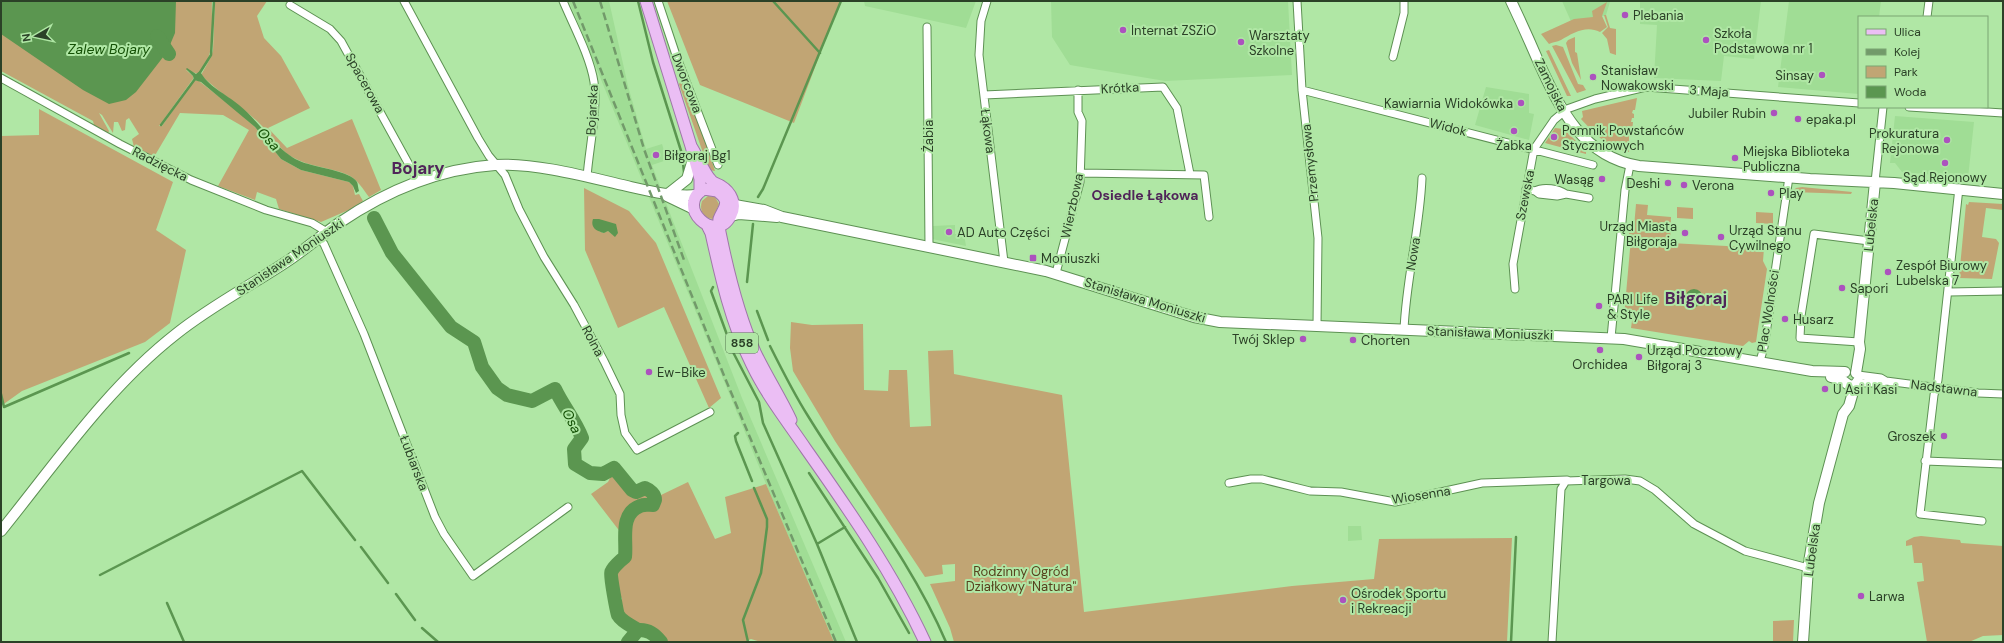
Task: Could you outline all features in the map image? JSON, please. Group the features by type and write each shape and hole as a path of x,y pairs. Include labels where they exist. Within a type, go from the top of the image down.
{"main road":[{"path":"646,1 693,150 701,185 694,209"},
{"path":"693,150 712,181 727,190 731,216 726,222 719,225 707,225"},
{"path":"698,193 704,189 714,190 721,194 729,203"},
{"path":"719,225 719,221 729,203"},
{"name":"858","path":"694,209 698,218 707,225 711,233 725,296 747,356 772,402 806,449 894,582 925,642"},
{"name":"858","path":"719,225 728,271 747,330 762,367 806,449"}],"street":[{"path":"404,1 478,138 489,156 497,165"},
{"name":"Bojarska","path":"563,1 588,60 594,81 594,100 587,178"},
{"name":"Dworcowa","path":"658,1 684,76 718,165"},
{"name":"Łąkowa","path":"987,1 981,21 979,40 1004,262"},
{"name":"Przemysłowa","path":"1297,1 1302,90 1318,238 1317,326"},
{"path":"1393,57 1404,13 1404,1"},
{"name":"Zamojska","path":"1511,1 1562,111 1574,127 1592,144 1612,158 1630,165 1959,188 2003,194"},
{"path":"1927,16 1929,1"},
{"name":"Spacerowa","path":"290,5 327,26 341,41 418,181"},
{"name":"Żabia","path":"927,27 929,246"},
{"path":"670,81 684,76"},
{"name":"Radzięcka","path":"1,78 180,175 243,201 312,223 323,235"},
{"name":"Krótka","path":"984,95 1163,87 1177,108 1190,174"},
{"name":"3 Maja","path":"1562,111 1595,98 1646,87 1858,103"},
{"name":"Wierzbowa","path":"1056,273 1081,173 1082,121 1078,112 1078,90"},
{"name":"Widok","path":"1302,90 1593,165"},
{"name":"Lubelska","path":"1803,642 1808,568 1822,492 1844,414 1849,406 1851,378 1859,342 1883,108"},
{"path":"1930,108 2003,113"},
{"name":"Szewska","path":"1515,289 1513,264 1534,149 1562,111"},
{"path":"667,194 687,179 693,150"},
{"name":"Stanisława Moniuszki","path":"1,531 106,402 141,365 176,334 202,315 277,269 323,235 377,200 418,181 457,169 497,165 531,167 667,194 698,193"},
{"name":"Rolna","path":"497,165 504,175 544,257 574,305 617,387 620,394 621,415 625,433 637,450 710,412"},
{"path":"1611,338 1625,190 1630,165"},
{"path":"1081,173 1204,175 1209,217"},
{"name":"Plac Wolności","path":"1611,338 1760,361 1764,347 1789,177"},
{"name":"Nowa","path":"1404,330 1407,291 1421,197 1422,178"},
{"path":"1959,188 1937,387 1920,514 1982,521"},
{"path":"1526,189 1535,191 1539,194 1557,196 1566,194 1589,198"},
{"name":"Stanisława Moniuszki","path":"667,194 674,200 694,209"},
{"name":"Stanisława Moniuszki","path":"729,203 764,210 782,217 1056,273 1176,312 1209,320 1233,323 1611,338"},
{"name":"Stanisława Moniuszki","path":"731,216 739,214 760,217 782,217"},
{"path":"1859,342 1800,338 1801,316 1814,234 1869,241"},
{"name":"Łubiarska","path":"323,235 324,244 364,334 435,517 444,534 473,576 568,507"},
{"path":"1948,292 2003,291"},
{"name":"Nadstawna","path":"1760,361 1812,371 1819,375 1851,378 1878,383 1886,381 1978,393 2003,394"},
{"path":"1926,461 2003,464"},
{"name":"Wiosenna","path":"1229,483 1251,479 1262,479 1315,492 1341,492 1394,502 1482,483 1567,480"},
{"name":"Targowa","path":"1552,642 1561,489 1563,483 1567,480 1625,479 1640,481 1655,490 1694,524 1745,551 1808,568"}],"shaded area":[{"path":"569,1 609,1 628,86 646,149 662,144 667,160 652,165 742,398 846,642 834,642 766,484"},
{"path":"864,1 976,1 966,28 865,6"},
{"path":"1051,1 1288,1 1292,75 1165,81 1070,65 1052,37"},
{"path":"1562,1 1626,1 1610,2 1606,15 1573,26"},
{"name":"Szkoła Podstawowa nr 1","path":"1640,1 1761,1 1754,59 1724,56 1721,81 1654,78 1657,25 1640,24"},
{"path":"1789,1 1881,1 1879,16 1858,16 1858,94 1778,87"},
{"path":"1486,87 1529,94 1529,113 1534,114 1529,140 1475,125"},
{"path":"1895,116 1974,122 1968,178 1902,172 1895,163 1890,163"},
{"path":"955,225 955,234 964,234 966,246 932,239 933,226"},
{"path":"1348,526 1361,526 1362,540 1348,541"}],"green space":[{"path":"1,1 212,1 212,40 208,59 198,74 186,70 193,76 193,79 159,126 162,126 194,80 199,81 255,127 281,159 301,170 349,182 353,186 355,195 359,194 363,201 351,209 321,222 279,209 276,199 257,192 255,200 218,186 249,130 223,115 180,113 154,157 134,147 132,139 139,134 129,118 126,120 125,130 122,131 118,122 114,122 113,133 102,115 99,113 109,131 108,133 94,125 93,121 1,71"},
{"path":"215,1 267,1 257,16 264,38 281,56 310,108 268,128 287,148 352,119 381,190 369,197 357,182 348,175 305,163 287,154 253,117 215,88 201,75 211,57 213,50"},
{"path":"667,1 840,1 794,123 700,85"},
{"path":"1607,2 1602,16 1607,27 1600,32 1590,29 1580,31 1560,41 1549,44 1541,34 1574,19 1593,17 1592,11"},
{"path":"1604,15 1606,15 1610,28 1616,29 1616,55 1610,53 1607,39 1602,33 1608,27"},
{"path":"1575,37 1575,52 1577,53 1581,80 1572,63 1566,43 1568,40"},
{"path":"1556,45 1563,47 1578,84 1583,85 1586,90 1577,93 1552,46"},
{"path":"1549,50 1571,96 1567,96 1546,51"},
{"path":"681,81 706,143 715,171 709,170 679,84"},
{"path":"1637,98 1635,110 1633,110 1632,113 1634,114 1634,118 1632,118 1631,122 1633,122 1632,132 1629,132 1629,152 1615,148 1602,140 1581,119 1583,117 1582,111"},
{"path":"39,109 173,182 156,230 186,250 170,323 145,342 22,391 1,406 1,136 39,135"},
{"path":"1555,128 1564,129 1586,151 1586,154 1545,143"},
{"path":"1802,187 1852,192 1851,194 1792,192 1796,188"},
{"path":"584,188 629,211 656,243 721,398 709,408 664,307 618,328 585,250","holes":["594,219 614,224 613,235 608,231 603,233 599,231"]},
{"path":"708,196 715,197 719,204 713,219 704,215 701,207 702,201"},
{"path":"1969,202 2003,204 2003,210 1986,208 1982,237 1996,239 1999,243 1992,279 1959,278 1966,204 1968,205"},
{"path":"1636,204 1648,205 1647,215 1671,217 1670,243 1764,248 1763,261 1767,269 1756,342 1752,343 1749,341 1743,346 1631,328 1632,321 1624,317 1630,249 1633,241 1629,240 1629,227 1634,227"},
{"path":"1677,207 1693,208 1693,219 1677,218"},
{"path":"1756,212 1773,213 1773,224 1756,223"},
{"name":"Rodzinny Ogród Działkowy \"Natura\"","path":"791,322 812,325 863,324 864,390 888,391 889,370 907,370 910,427 931,426 928,351 953,350 954,374 1062,395 1084,612 1292,586 1374,579 1379,539 1512,538 1507,642 954,642 950,628 930,584 955,581 955,564 942,565 943,574 925,577 835,441 793,371 790,348"},
{"path":"614,470 635,494 647,491 653,497 651,504 644,504 634,508 630,512 621,533 591,494 608,482"},
{"path":"688,482 715,539 731,533 725,497 766,484 834,642 761,642 751,639 744,642 665,642 653,628 643,624 633,624 619,614 616,605 622,601 622,598 616,595 612,580 616,568 623,559 627,560 626,531 630,518 634,512 640,508 654,506 657,497"},
{"path":"1921,536 1960,540 1961,543 2003,546 2003,635 1983,636 1969,642 1927,642 1917,582 1924,581 1922,563 1914,563 1912,545 1906,546 1906,541 1914,537"},
{"path":"1794,620 1793,642 1773,642 1773,621"}],"water":[{"name":"Zalew Bojary","path":"1,1 176,1 175,33 167,52 136,92 126,100 109,104 83,90 1,34"},
{"path":"187,68 196,74 200,71 207,81 247,112 285,152 293,158 308,164 348,175 357,182 359,191 356,193 353,186 349,182 301,170 281,159 255,127 201,82 194,80 193,76 186,69"},
{"path":"593,219 599,219 616,224 618,233 615,237 608,231 604,233 597,230 592,225"},
{"path":"1694,289 1700,292 1703,298 1700,304 1694,307 1688,304 1685,298 1688,292"}],"waterway":[{"path":"199,74 211,55 214,1"},
{"path":"638,1 653,62 682,154 684,172"},
{"path":"773,1 820,53"},
{"path":"758,197 763,189 841,1"},
{"name":"Osa","path":"157,36 169,54"},
{"path":"161,125 195,79"},
{"name":"Osa","path":"374,218 392,253 451,327 474,342 482,367 497,388 507,395 532,401 555,389 582,438 574,449 575,464 590,473 603,474 614,468 632,490 636,492 645,488 653,494 655,498 653,505 640,506 633,510 629,515 625,528 625,557 619,562 611,573 618,615 625,622 638,630"},
{"path":"747,282 753,224"},
{"path":"713,287 711,291 734,354 759,402 763,423 817,544 857,642"},
{"path":"757,311 768,340"},
{"path":"770,346 803,408 899,554 932,612 946,642"},
{"path":"1,394 4,407 129,353"},
{"path":"738,433 735,436 736,441 752,481"},
{"path":"100,575 302,471 355,540"},
{"path":"809,473 878,578 909,633"},
{"path":"748,642 743,620 761,573 767,527 767,519 754,488"},
{"path":"817,544 845,527"},
{"path":"1511,642 1516,537"},
{"path":"361,547 388,583"},
{"path":"396,594 415,620"},
{"path":"167,603 184,642"},
{"path":"422,628 438,642"},
{"path":"628,642 638,630 645,630 651,633 661,642"}],"railway":[{"path":"573,1 725,378 836,642"},
{"path":"600,1 644,149 684,260"}],"place":[{"name":"Plebania","path":"1625,15"},
{"name":"Internat ZSZiO","path":"1123,30"},
{"name":"Szkoła Podstawowa nr 1","path":"1706,40"},
{"name":"Warsztaty Szkolne","path":"1241,42"},
{"name":"Sinsay","path":"1822,75"},
{"name":"Stanisław Nowakowski","path":"1593,77"},
{"name":"Kawiarnia Widokówka","path":"1521,103"},
{"name":"Jubiler Rubin","path":"1774,113"},
{"name":"epaka.pl","path":"1798,119"},
{"name":"Żabka","path":"1514,131"},
{"name":"Pomnik Powstańców Styczniowych","path":"1554,137"},
{"name":"Prokuratura Rejonowa","path":"1947,140"},
{"name":"Biłgoraj Bg1","path":"656,155"},
{"name":"Miejska Biblioteka Publiczna","path":"1735,158"},
{"name":"Sąd Rejonowy","path":"1945,163"},
{"name":"Wasąg","path":"1602,179"},
{"name":"Deshi","path":"1668,183"},
{"name":"Verona","path":"1684,185"},
{"name":"Play","path":"1771,193"},
{"name":"AD Auto Części","path":"949,232"},
{"name":"Urząd Miasta Biłgoraja","path":"1685,233"},
{"name":"Urząd Stanu Cywilnego","path":"1721,237"},
{"name":"Moniuszki","path":"1033,258"},
{"name":"Zespół Biurowy Lubelska 7","path":"1888,272"},
{"name":"Sapori","path":"1842,288"},
{"name":"PARI Life & Style","path":"1599,306"},
{"name":"Husarz","path":"1785,319"},
{"name":"Twój Sklep","path":"1303,339"},
{"name":"Chorten","path":"1353,340"},
{"name":"Orchidea","path":"1600,350"},
{"name":"Urząd Pocztowy Biłgoraj 3","path":"1639,357"},
{"name":"Ew-Bike","path":"649,372"},
{"name":"U Asi i Kasi","path":"1825,389"},
{"name":"Groszek","path":"1944,436"},
{"name":"Larwa","path":"1861,596"},
{"name":"Ośrodek Sportu i Rekreacji","path":"1343,600"}],"district":[{"name":"Bojary","path":"418,168"},
{"name":"Osiedle Łąkowa","path":"1145,195"},
{"name":"Biłgoraj","path":"1696,298"}]}
